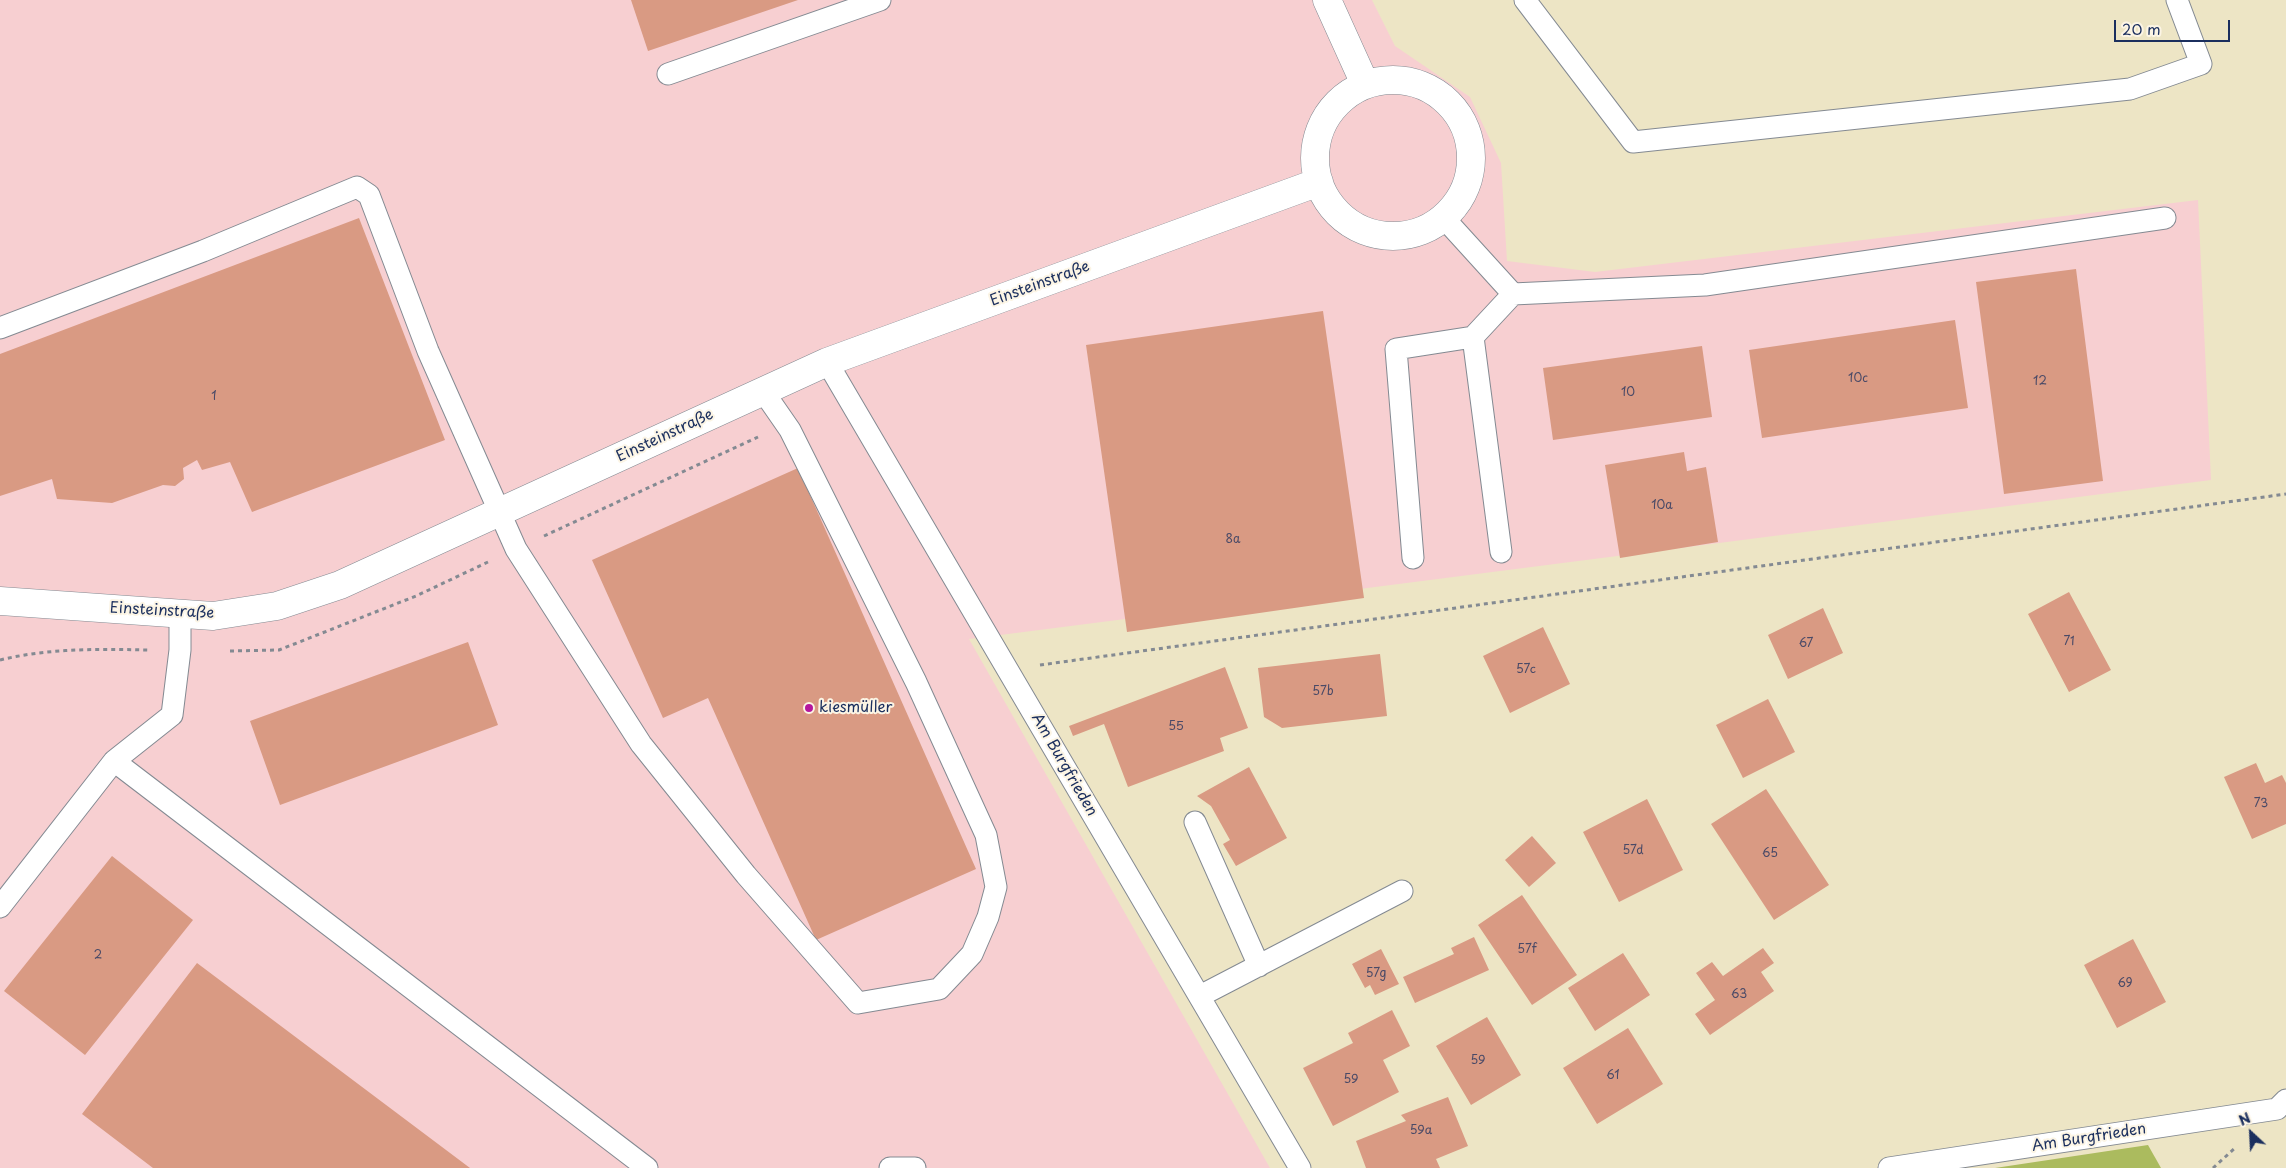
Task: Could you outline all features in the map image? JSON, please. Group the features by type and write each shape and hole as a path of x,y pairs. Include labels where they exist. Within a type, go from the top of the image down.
{"street":[{"path":"1327,0 1366,84"},
{"path":"1389,79 1415,82 1438,94 1457,112 1468,135 1472,161 1466,186 1453,208 1443,217 1433,225 1409,235 1383,236 1358,228 1337,213 1322,192 1314,167 1316,141 1326,117 1343,97 1366,84 1389,79"},
{"name":"Einsteinstraße","path":"0,601 213,616 277,606 340,585 827,362 1319,182"}],"lane":[{"path":"668,74 880,0"},
{"path":"1525,0 1633,142 2130,89 2201,64 2176,0"},
{"path":"0,328 203,251 357,187 369,195 428,351 516,549 641,744 746,875 858,1003 938,989 972,954 988,917 996,887 986,835 916,682 790,430 763,391"},
{"path":"1443,217 1513,294"},
{"path":"1413,558 1396,348 1473,337 1513,294 1705,285 2165,218"},
{"path":"1473,337 1501,552"},
{"name":"Am Burgfrieden","path":"827,362 1300,1168"},
{"path":"0,908 114,761 172,715 180,650 180,613"},
{"path":"114,761 647,1168"},
{"path":"1195,822 1259,966"},
{"path":"1200,996 1402,890"},
{"name":"Am Burgfrieden","path":"1889,1168 2277,1109 2286,1100"},
{"path":"890,1168 915,1168"}],"path":[{"path":"1008,669 2286,494"}],"shaded area":[{"path":"0,0 1372,0 1395,46 1470,97 1501,163 1507,261 1595,272 2198,200 2211,480 969,639 1270,1168 0,1168"}],"green space":[{"path":"2148,1145 2161,1168 1995,1168"}],"building":[{"path":"631,0 798,0 648,51"},
{"path":"359,218 445,440 252,512 230,462 202,470 197,460 183,468 184,479 175,486 163,485 112,503 57,499 52,479 0,496 0,354"},
{"path":"2076,269 2103,481 2004,494 1976,282"},
{"path":"1323,311 1364,598 1127,632 1086,345"},
{"path":"1955,320 1968,408 1762,438 1749,350"},
{"path":"1702,346 1712,417 1553,440 1543,368"},
{"path":"1684,452 1687,471 1706,467 1718,542 1620,558 1605,465"},
{"name":"kiesmüller","path":"798,468 976,869 816,940 708,698 663,718 592,560"},
{"path":"2069,592 2111,670 2069,692 2028,614"},
{"path":"1823,608 1843,653 1788,679 1768,635"},
{"path":"1543,627 1570,684 1510,713 1483,656"},
{"path":"468,642 498,725 280,805 250,721"},
{"path":"1380,654 1387,716 1282,728 1264,717 1258,668"},
{"path":"1225,667 1248,728 1220,738 1224,751 1128,787 1104,724 1073,736 1069,726"},
{"path":"1768,699 1795,752 1743,778 1716,725"},
{"path":"2256,763 2265,783 2282,775 2286,783 2286,824 2252,839 2224,777"},
{"path":"1249,767 1287,838 1236,866 1223,844 1230,840 1211,806 1197,796"},
{"path":"1766,789 1829,885 1774,920 1711,824"},
{"path":"1647,799 1683,870 1619,902 1583,832"},
{"path":"1532,836 1556,863 1529,887 1505,860"},
{"path":"112,856 193,920 85,1055 4,991"},
{"path":"1522,895 1577,975 1532,1005 1478,925"},
{"path":"1474,937 1489,970 1415,1003 1403,977 1454,954 1451,948"},
{"path":"2133,939 2166,1002 2117,1028 2084,965"},
{"path":"1763,948 1774,963 1761,972 1774,991 1710,1035 1695,1014 1715,1000 1696,973 1712,962 1723,976"},
{"path":"1381,949 1399,984 1375,995 1370,985 1365,988 1352,964"},
{"path":"1623,953 1650,995 1595,1031 1568,988"},
{"path":"197,963 470,1168 153,1168 82,1114"},
{"path":"1392,1010 1410,1046 1383,1060 1399,1092 1333,1126 1303,1068 1353,1043 1348,1033"},
{"path":"1487,1017 1521,1075 1471,1105 1436,1046"},
{"path":"1628,1028 1663,1084 1597,1124 1563,1068"},
{"path":"1448,1097 1468,1146 1436,1159 1440,1168 1366,1168 1356,1141 1406,1121 1401,1115"}],"place":[{"name":"kiesmüller","path":"809,708"}]}
